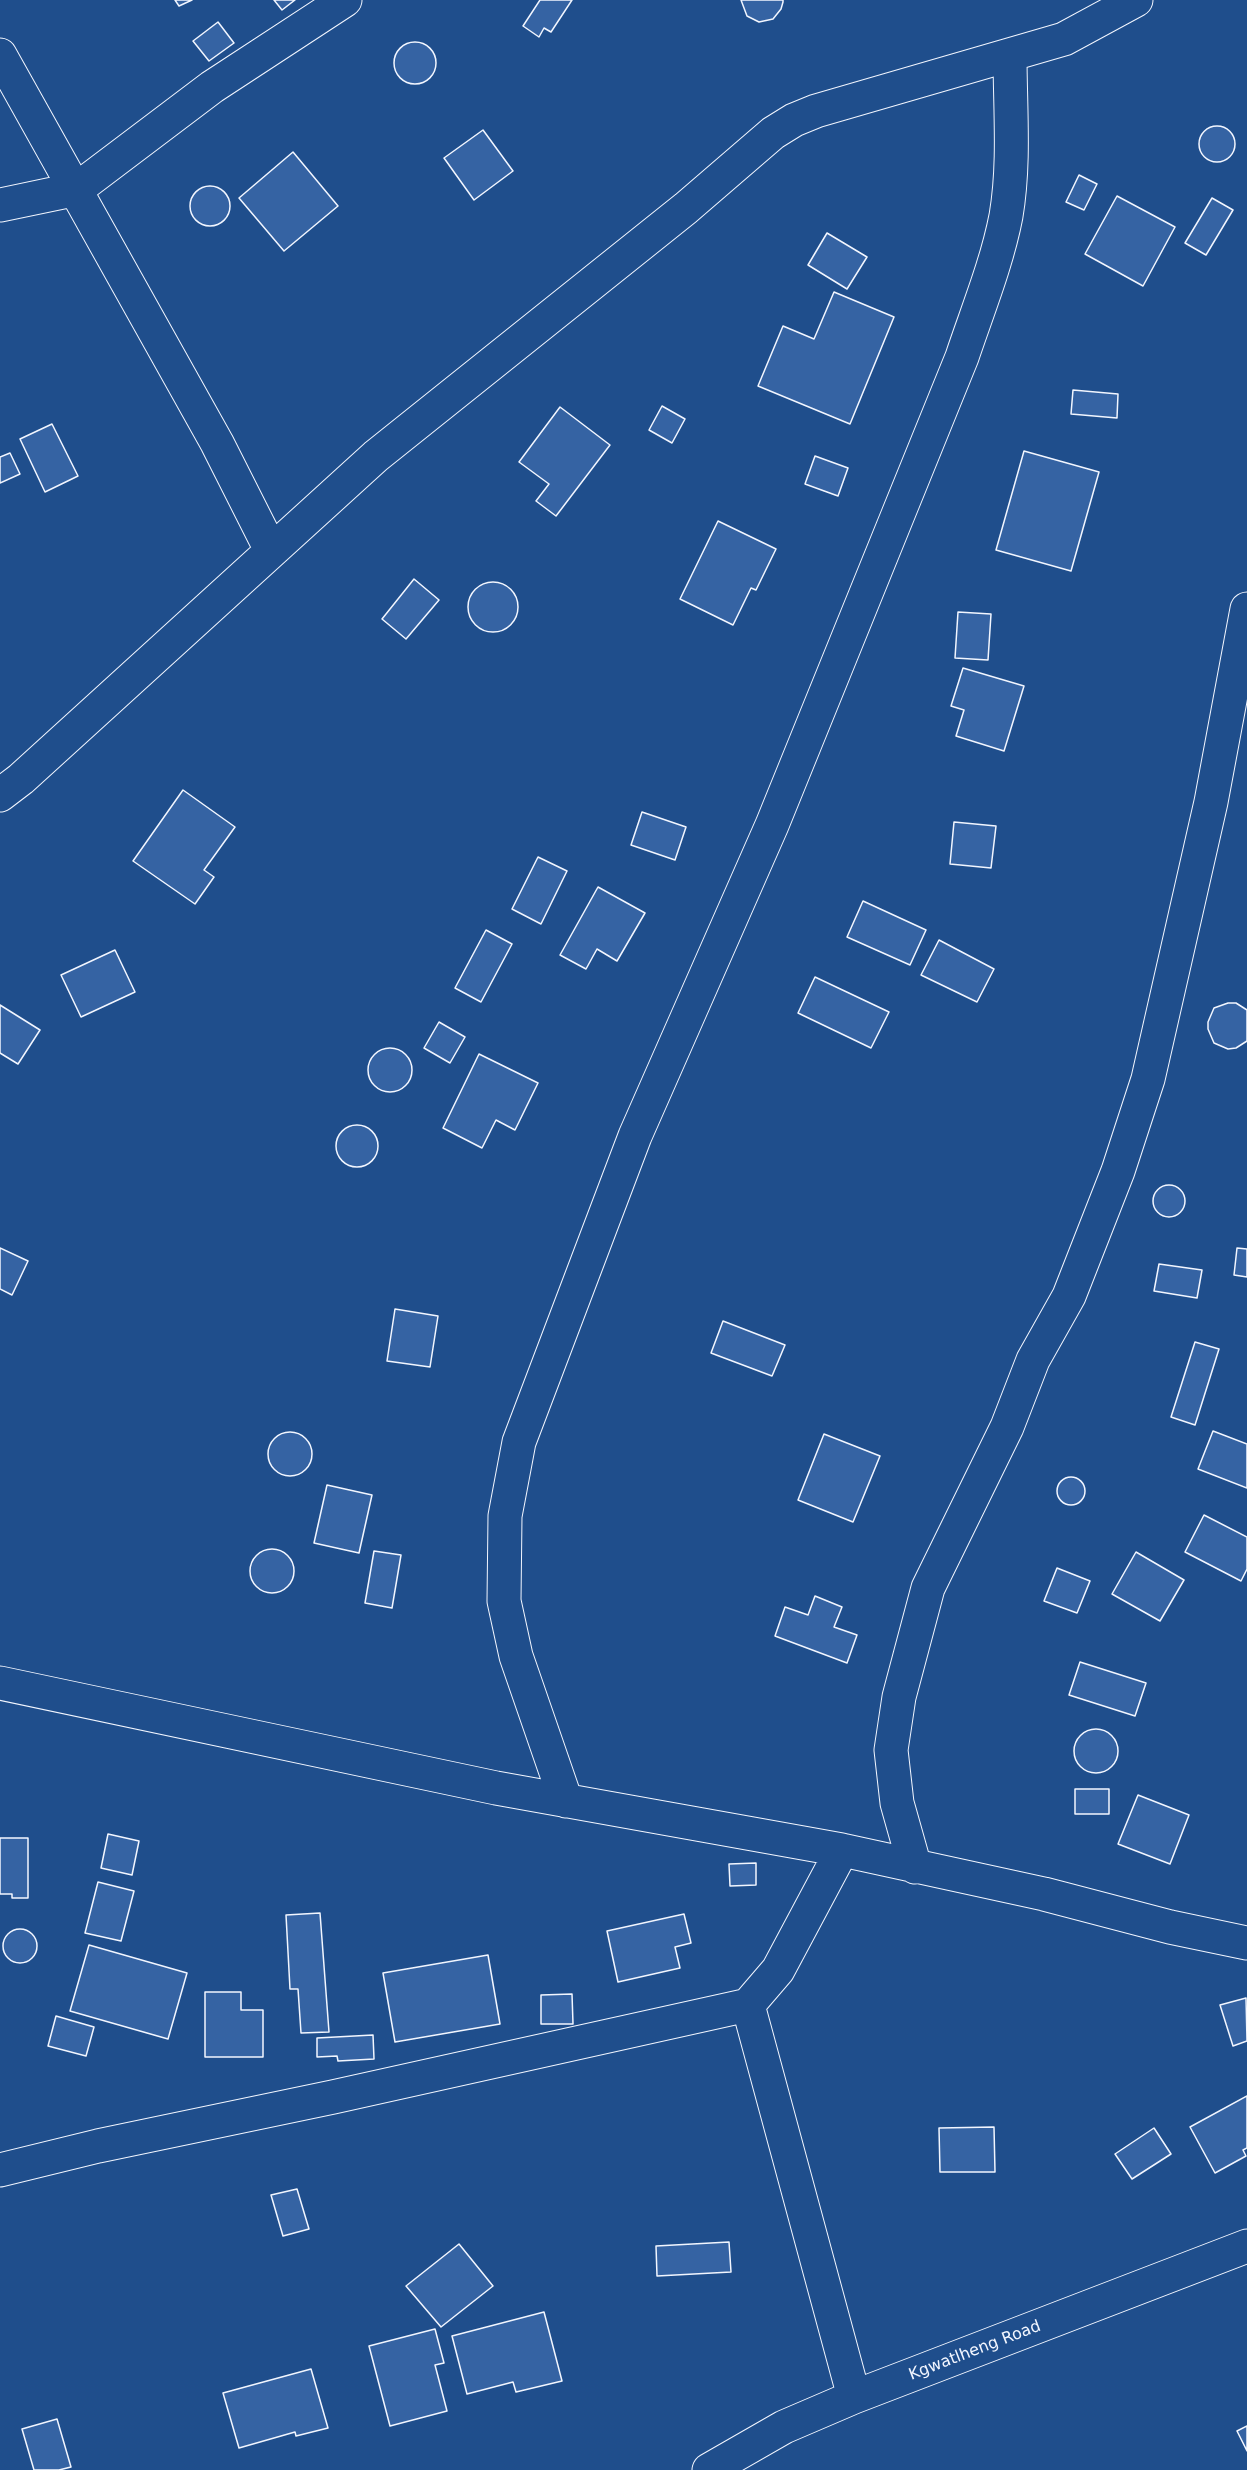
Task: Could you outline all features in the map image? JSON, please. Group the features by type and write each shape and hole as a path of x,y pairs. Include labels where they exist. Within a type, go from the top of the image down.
{"street":[{"path":"0,205 77,189 212,87 345,0"},
{"path":"0,795 21,779 376,456 686,208 773,133 794,120 816,111 1064,39 1136,0"},
{"path":"0,55 217,443 271,550"},
{"path":"566,1801 516,1656 504,1601 505,1516 519,1442 635,1136 772,825 962,357 1006,216 1011,153 1010,55"},
{"path":"915,1867 897,1803 891,1750 899,1697 928,1588 1007,1427 1033,1360 1069,1296 1119,1171 1148,1078 1211,802 1247,609"},
{"path":"0,1683 496,1788 842,1850 1044,1894 1170,1927 1247,1943"},
{"path":"0,2170 98,2146 333,2097 748,2005 778,1970 842,1850"},
{"path":"748,2005 854,2397"},
{"name":"Kgwatlheng Road","path":"709,2470 784,2427 854,2397 1247,2246"}],"building":[{"path":"175,0 192,0 179,6"},
{"path":"274,0 295,0 282,10"},
{"path":"540,0 572,0 551,32 544,28 539,37 523,26"},
{"path":"741,0 783,0 783,2 781,9 773,19 759,22 747,16"},
{"path":"218,22 234,43 209,61 193,41"},
{"path":"415,42 423,43 430,48 435,55 435,71 430,78 423,83 415,84 407,83 400,78 395,71 394,63 395,55 400,48 407,43"},
{"path":"1217,126 1230,131 1235,144 1230,157 1217,162 1204,157 1199,144 1204,131"},
{"path":"483,130 513,171 474,200 444,158"},
{"path":"293,152 338,206 284,251 239,198"},
{"path":"1079,175 1097,184 1084,210 1066,202"},
{"path":"210,186 224,192 230,206 224,220 210,226 196,220 190,206 196,192"},
{"path":"1117,196 1175,227 1143,286 1085,254"},
{"path":"1212,198 1233,210 1206,255 1185,243"},
{"path":"827,233 867,257 847,289 808,265"},
{"path":"834,292 894,317 850,424 758,386 783,326 814,339"},
{"path":"1073,390 1118,394 1117,418 1071,414"},
{"path":"662,406 685,419 672,443 649,430"},
{"path":"560,407 610,445 556,516 536,501 549,484 519,462"},
{"path":"52,424 78,476 45,492 20,439"},
{"path":"1024,451 1099,472 1071,571 996,550"},
{"path":"10,453 20,474 0,483 0,457"},
{"path":"815,456 848,468 838,496 805,484"},
{"path":"718,521 776,549 756,590 751,588 733,625 680,599"},
{"path":"414,579 439,600 406,639 382,619"},
{"path":"488,582 498,582 511,589 518,602 518,612 511,625 498,632 488,632 479,628 472,621 468,612 468,602 472,593 479,586"},
{"path":"958,612 991,614 988,660 955,658"},
{"path":"963,668 1024,686 1004,751 956,736 964,710 951,706"},
{"path":"183,790 235,827 204,870 214,877 195,904 133,861"},
{"path":"642,812 686,827 675,860 631,845"},
{"path":"954,822 996,826 991,868 950,864"},
{"path":"538,857 567,871 541,924 512,909"},
{"path":"598,887 645,913 617,961 597,949 586,969 560,955"},
{"path":"863,901 926,930 910,965 847,937"},
{"path":"486,930 512,944 481,1002 455,988"},
{"path":"939,940 994,969 977,1002 921,975"},
{"path":"115,950 135,992 81,1017 61,975"},
{"path":"815,977 889,1012 871,1048 798,1013"},
{"path":"1236,1003 1247,1010 1247,1041 1236,1048 1228,1049 1214,1043 1208,1029 1208,1022 1214,1008"},
{"path":"0,1005 40,1030 18,1064 0,1053"},
{"path":"439,1022 465,1037 450,1063 424,1048"},
{"path":"390,1048 399,1049 406,1054 411,1061 411,1079 406,1086 399,1091 390,1092 381,1091 374,1086 369,1079 368,1070 369,1061 374,1054 381,1049"},
{"path":"479,1054 538,1083 515,1130 496,1120 482,1148 443,1128"},
{"path":"357,1125 365,1126 372,1131 377,1138 377,1154 372,1161 365,1166 357,1167 349,1166 342,1161 337,1154 336,1146 337,1138 342,1131 349,1126"},
{"path":"1169,1185 1180,1190 1185,1201 1180,1212 1169,1217 1158,1212 1153,1201 1158,1190"},
{"path":"0,1248 28,1261 12,1295 0,1289"},
{"path":"1237,1248 1247,1249 1247,1277 1234,1275"},
{"path":"1159,1264 1202,1270 1197,1298 1154,1291"},
{"path":"395,1309 438,1316 430,1367 387,1361"},
{"path":"723,1321 785,1345 772,1376 711,1353"},
{"path":"1195,1342 1219,1349 1195,1425 1171,1417"},
{"path":"1213,1431 1247,1444 1247,1488 1198,1469"},
{"path":"290,1432 305,1439 312,1454 305,1469 290,1476 275,1469 268,1454 275,1439"},
{"path":"824,1434 880,1456 853,1522 798,1500"},
{"path":"1071,1477 1081,1481 1085,1491 1081,1501 1071,1505 1061,1501 1057,1491 1061,1481"},
{"path":"327,1485 372,1495 359,1553 314,1543"},
{"path":"1204,1515 1247,1537 1247,1569 1241,1581 1185,1552"},
{"path":"272,1549 287,1556 294,1571 287,1586 272,1593 257,1586 250,1571 257,1556"},
{"path":"374,1551 401,1555 392,1608 365,1603"},
{"path":"1136,1552 1184,1580 1160,1621 1112,1594"},
{"path":"1057,1568 1090,1581 1077,1613 1044,1601"},
{"path":"815,1596 842,1607 834,1627 857,1635 847,1663 775,1636 785,1607 808,1615"},
{"path":"1080,1662 1146,1683 1135,1716 1069,1695"},
{"path":"1096,1729 1112,1735 1118,1751 1112,1767 1096,1773 1080,1767 1074,1751 1080,1735"},
{"path":"1075,1789 1109,1789 1109,1814 1075,1814"},
{"path":"1138,1795 1189,1815 1170,1864 1118,1844"},
{"path":"108,1834 139,1841 132,1875 101,1868"},
{"path":"0,1838 28,1838 28,1898 12,1898 12,1894 0,1894"},
{"path":"756,1863 756,1885 730,1886 729,1864"},
{"path":"98,1882 134,1891 121,1941 85,1933"},
{"path":"320,1913 329,2032 301,2033 298,1989 290,1989 286,1915"},
{"path":"684,1914 691,1943 675,1947 680,1968 618,1982 607,1931"},
{"path":"20,1929 32,1934 37,1946 32,1958 20,1963 8,1958 3,1946 8,1934"},
{"path":"89,1945 187,1973 168,2039 70,2011"},
{"path":"488,1955 500,2024 395,2042 383,1973"},
{"path":"205,1992 241,1992 241,2010 263,2010 263,2057 205,2057"},
{"path":"572,1994 573,2024 541,2024 541,1995"},
{"path":"1246,1998 1247,2041 1233,2046 1220,2005"},
{"path":"56,2016 94,2027 86,2056 48,2046"},
{"path":"373,2035 374,2059 338,2061 337,2056 317,2057 317,2038"},
{"path":"1247,2096 1247,2148 1243,2150 1246,2156 1215,2173 1190,2127"},
{"path":"994,2127 995,2172 940,2172 939,2128"},
{"path":"1154,2128 1171,2154 1132,2179 1115,2154"},
{"path":"297,2189 309,2229 283,2236 271,2195"},
{"path":"729,2242 731,2272 657,2276 656,2246"},
{"path":"459,2244 493,2286 441,2327 406,2286"},
{"path":"544,2312 562,2381 516,2392 513,2382 467,2394 452,2336"},
{"path":"435,2329 444,2363 435,2365 447,2411 390,2426 369,2346"},
{"path":"311,2369 328,2428 296,2436 295,2432 239,2448 223,2393"},
{"path":"57,2419 71,2467 59,2470 34,2470 22,2429"},
{"path":"1247,2426 1247,2451 1237,2431"}]}
